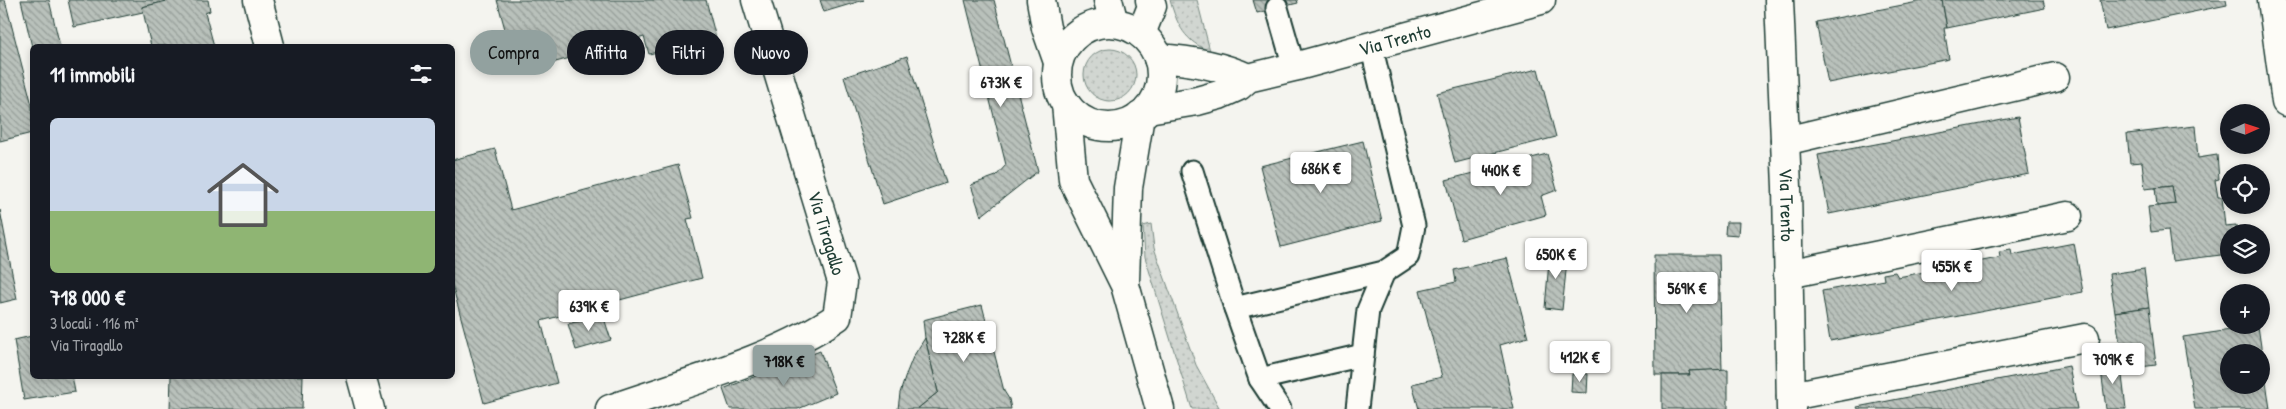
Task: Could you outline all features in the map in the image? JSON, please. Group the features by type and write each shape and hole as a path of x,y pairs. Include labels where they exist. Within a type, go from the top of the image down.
{"street":[{"path":"258,0 269,44"},
{"name":"Via Tiragallo","path":"610,409 745,362 814,333 837,317 842,282 756,0"},
{"path":"1041,0 1046,28 1058,62"},
{"path":"1141,34 1152,6 1150,0"},
{"name":"Via Trento","path":"1144,113 1219,95 1239,86 1248,78 1294,68 1371,45 1541,0"},
{"name":"Via Trento","path":"1780,0 1791,403"},
{"path":"2272,0 2286,102"},
{"path":"1111,12 1128,27 1141,34 1151,45 1158,58 1160,84 1156,97 1144,113 1128,123 1100,126 1086,122 1066,104 1059,91 1058,62 1064,48 1074,36 1086,28 1100,24 1111,12"},
{"path":"1158,58 1185,60 1231,70 1248,78"},
{"path":"1785,141 2055,77"},
{"path":"1066,104 1073,180 1125,285 1158,401"},
{"path":"1125,285 1128,188 1144,113"},
{"path":"1788,274 2068,216"},
{"path":"1791,403 2085,338"},
{"path":"362,379 370,409"}],"lane":[{"path":"1277,8 1294,68"},
{"path":"1235,308 1384,272 1408,256 1414,226 1371,45"},
{"path":"1192,171 1235,308 1260,378 1280,409"},
{"path":"1357,409 1368,310 1384,272"},
{"path":"1260,378 1363,355"}],"shaded area":[{"path":"1170,0 1197,0 1210,51 1194,43 1183,32"},
{"path":"1110,49 1120,51 1128,57 1134,65 1136,75 1134,85 1128,93 1120,99 1110,101 1100,99 1092,93 1086,85 1084,75 1086,65 1092,57 1100,51"},
{"path":"1151,224 1154,248 1196,365 1220,409 1192,409 1145,257 1143,226"}],"building":[{"path":"0,0 5,0 30,97 30,134 0,141"},
{"path":"21,0 49,0 60,44 31,44"},
{"path":"68,0 171,0 142,7 143,12 74,27"},
{"path":"171,0 208,0 210,11 205,13 213,44 151,44 142,7"},
{"path":"497,0 706,0 714,30 655,30 655,53 649,54 645,40 645,30 567,30 567,59 557,62 557,30 505,30"},
{"path":"820,0 864,0 824,12"},
{"path":"965,0 994,0 1038,171 981,216 971,185 996,176 1006,165"},
{"path":"1253,0 1297,0 1298,3 1257,13"},
{"path":"1928,0 1942,0 1947,28 1944,28 1949,59 1828,83 1816,22"},
{"path":"1942,0 2043,0 2045,8 1947,28"},
{"path":"2100,0 2226,0 2227,5 2106,30"},
{"path":"907,56 946,183 883,204 844,77"},
{"path":"1538,69 1556,137 1455,163 1437,93"},
{"path":"2018,117 2029,174 1829,214 1818,155"},
{"path":"2195,126 2198,158 2217,155 2219,179 2215,180 2218,197 2220,197 2220,214 2224,214 2225,224 2220,224 2220,255 2172,261 2168,230 2151,232 2148,207 2175,204 2172,186 2145,189 2142,162 2130,163 2127,134"},
{"path":"1363,141 1382,221 1281,247 1260,166"},
{"path":"495,149 511,210 678,165 693,218 687,219 702,278 541,321 557,383 484,403 455,295 455,159"},
{"path":"1547,154 1557,190 1541,196 1546,215 1461,239 1446,180"},
{"path":"2172,186 2175,204 2157,206 2155,188"},
{"path":"0,210 17,299 0,303"},
{"path":"1726,222 1739,222 1738,235 1725,234"},
{"path":"2074,243 2083,292 1830,341 1822,291 1884,280 1883,274 1895,272 1898,277 1998,258 2000,257 1999,252 2011,250 2012,255"},
{"path":"1550,250 1568,251 1562,310 1545,308"},
{"path":"1654,255 1719,255 1722,370 1689,371 1690,375 1655,375"},
{"path":"1507,258 1528,337 1500,345 1514,409 1419,409 1412,384 1442,377 1420,290 1456,282 1454,270"},
{"path":"2144,269 2149,307 2115,312 2109,274"},
{"path":"982,305 1004,391 1009,399 1011,409 917,409 938,392 925,338 923,320"},
{"path":"2149,307 2156,365 2124,369 2115,312"},
{"path":"603,315 611,340 576,350 568,324"},
{"path":"2220,332 2220,334 2259,334 2261,344 2220,344 2220,394 2268,394 2270,409 2195,409 2183,337"},
{"path":"30,336 30,379 73,379 75,392 24,400 14,340"},
{"path":"925,338 938,392 917,409 898,409 900,393 907,372 913,357"},
{"path":"820,351 836,393 798,409 730,409 723,389"},
{"path":"2120,359 2126,409 2106,409 2100,362"},
{"path":"2069,366 2077,409 1858,409 1857,407"},
{"path":"1728,369 1728,409 1662,409 1662,375 1690,375 1689,371"},
{"path":"1572,374 1588,374 1587,393 1571,392"},
{"path":"171,379 303,379 302,409 170,409"}]}
